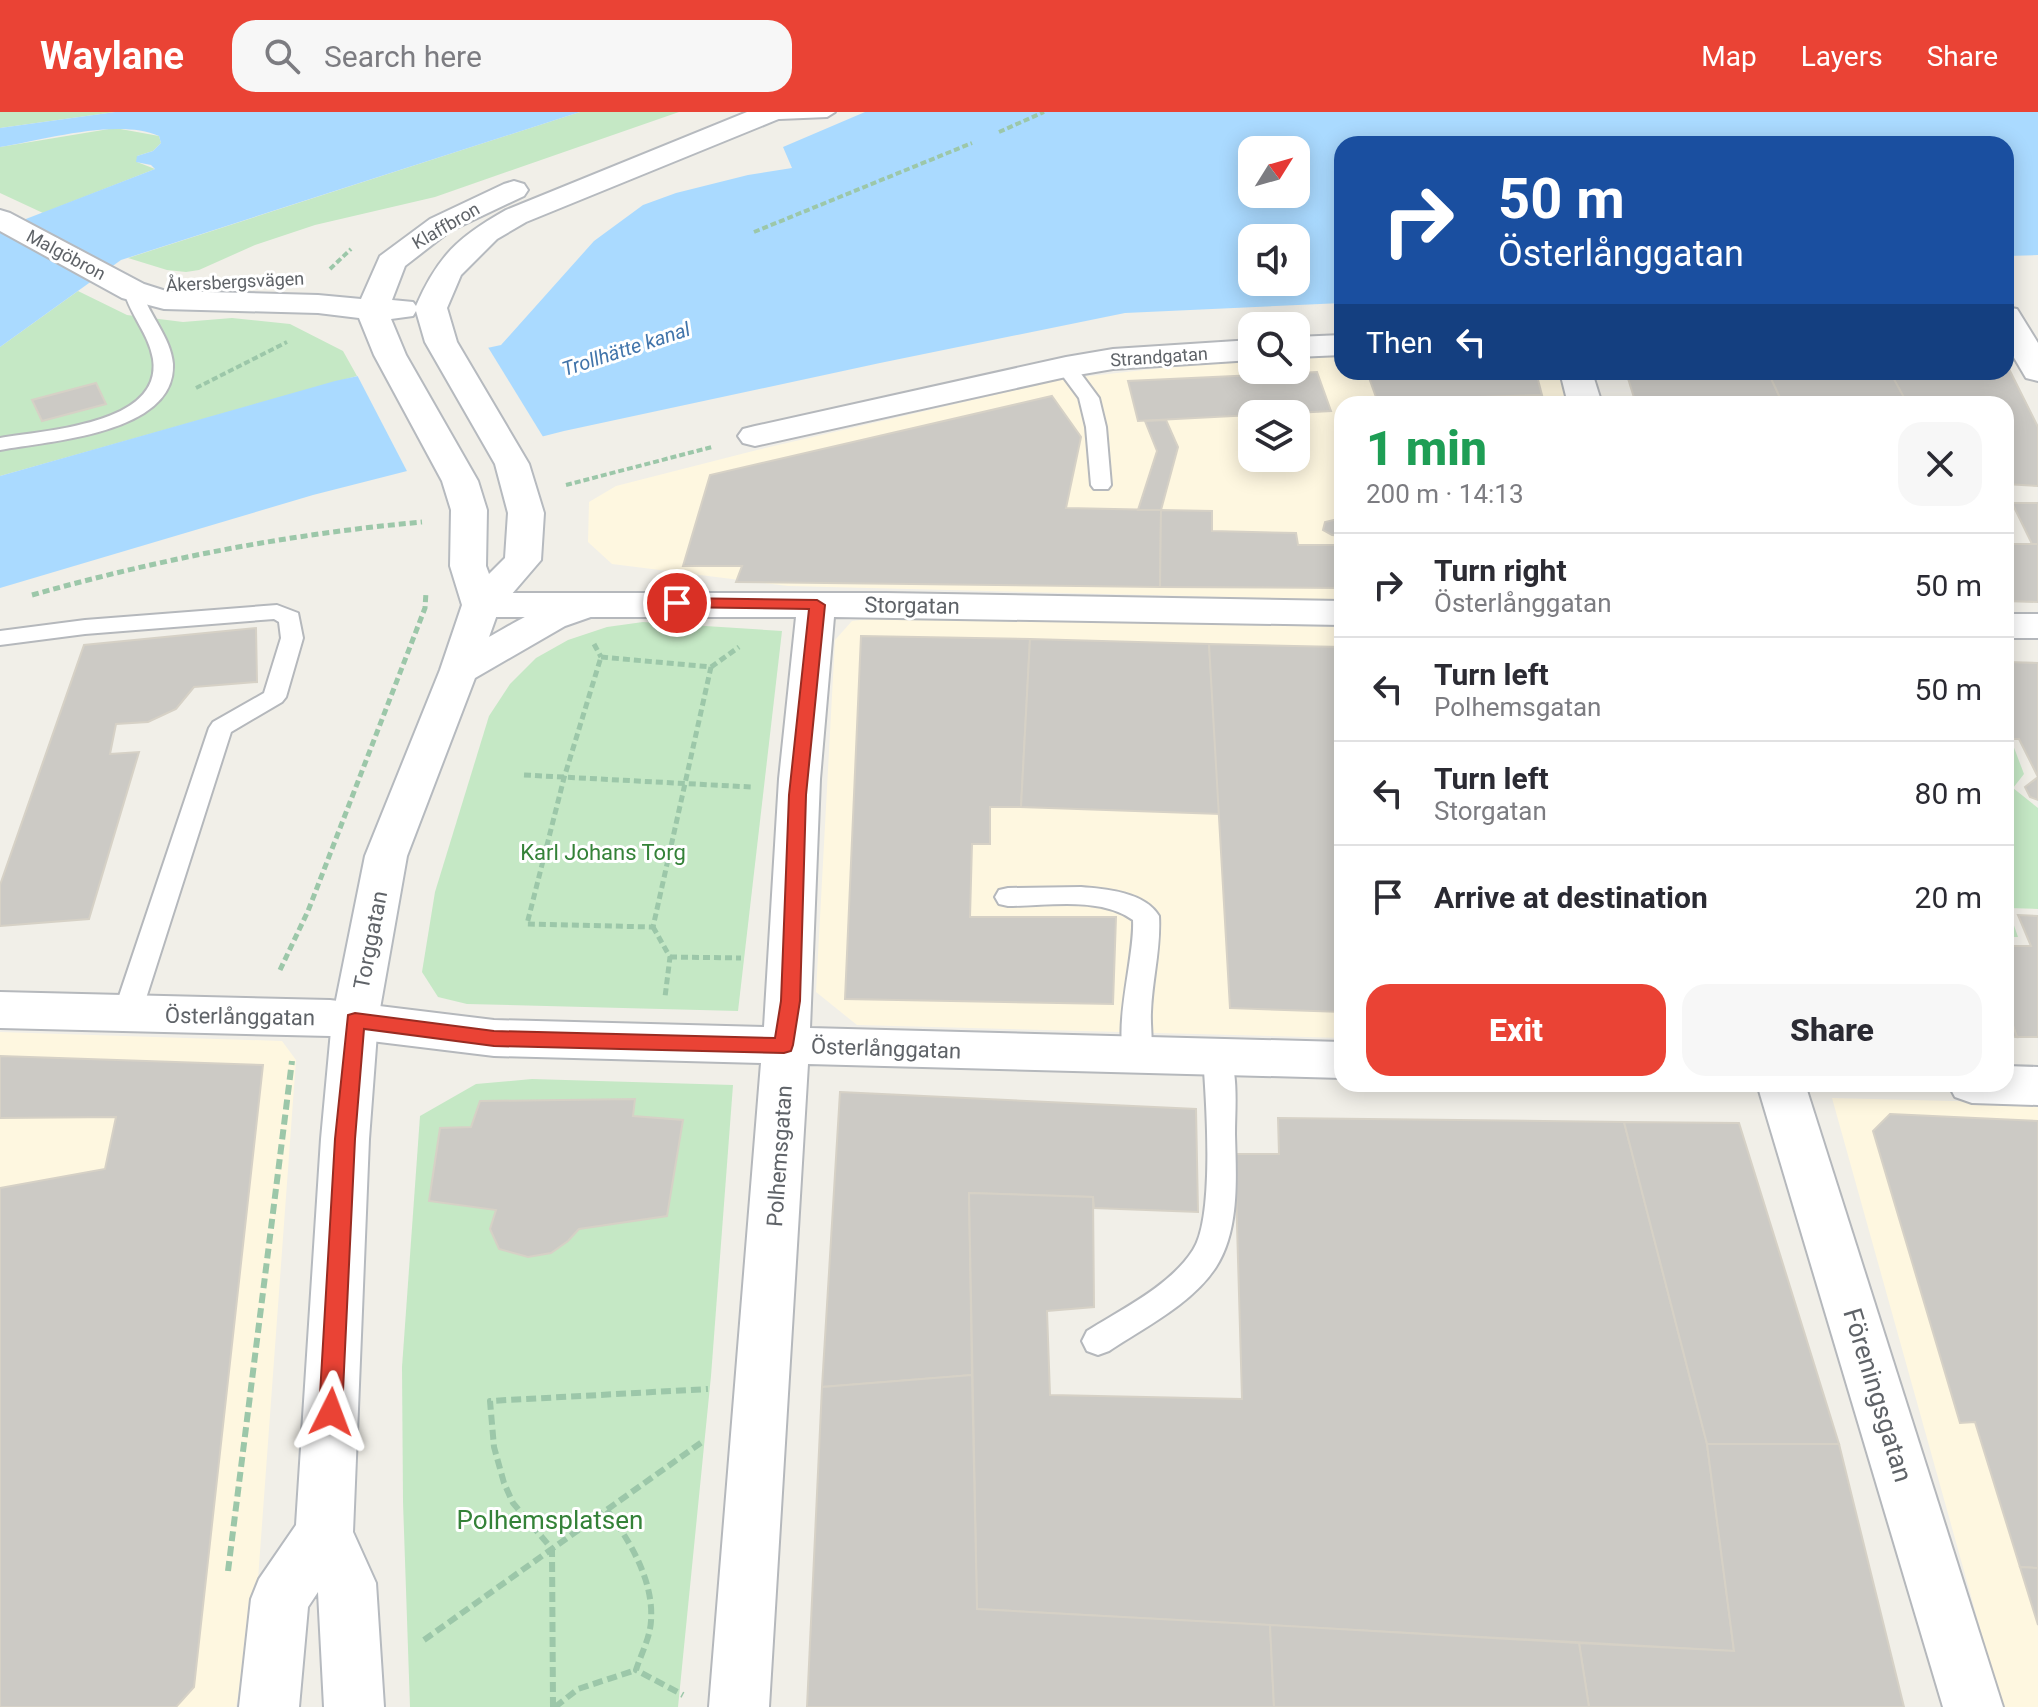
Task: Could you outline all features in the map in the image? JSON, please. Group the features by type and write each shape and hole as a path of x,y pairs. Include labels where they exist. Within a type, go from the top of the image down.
{"street":[{"name":"Klaffbron","path":"431,308 447,271 486,233 516,216 755,114"},
{"name":"Klaffbron","path":"372,310 356,274 391,262 418,239 473,209 512,191 755,114"},
{"name":"Malgöbron","path":"0,219 133,291"},
{"name":"Åkersbergsvägen","path":"133,291 177,282 447,271"},
{"name":"Åkersbergsvägen","path":"133,291 164,300 318,304 372,310 431,308"},
{"name":"Torggatan","path":"354,1707 347,1583 324,1533 345,1139 355,1020 386,856 459,670 481,605 523,560 526,513 512,464 441,342 431,308"},
{"path":"2014,312 2038,309"},
{"path":"372,310 390,355 460,481 469,518 468,566 481,605"},
{"path":"2014,328 2038,371"},
{"path":"1310,346 1334,345"},
{"name":"Strandgatan","path":"755,436 1066,367 1113,359 1238,351"},
{"path":"459,670 552,618 606,604"},
{"name":"Storgatan","path":"481,605 817,605 1334,613"},
{"name":"Polhemsgatan","path":"715,1703 784,1082 798,795 817,605"},
{"path":"2014,626 2038,626"},
{"name":"Österlånggatan","path":"0,1010 355,1020 494,1038 1334,1060"},
{"path":"2014,1085 2038,1086"},
{"name":"Föreningsgatan","path":"1783,1092 1973,1707"},
{"path":"269,1707 280,1599 324,1533"}],"lane":[{"path":"755,114 827,112"},
{"path":"0,444 136,413 158,389 163,364 156,340 136,308 133,291"},
{"path":"1066,367 1089,398 1096,427 1101,485"},
{"path":"0,638 85,627 277,612 290,618 292,638 274,697 221,728 127,1014"},
{"path":"1008,897 1105,898 1133,904 1146,916 1147,935 1137,1012 1137,1055"},
{"path":"1098,1341 1166,1295 1206,1256 1217,1221 1221,1105 1217,1056"}],"path":[{"path":"999,132 1044,112"},
{"path":"754,232 972,143"},
{"path":"136,413 223,377 288,342"},
{"path":"566,485 755,436"},
{"path":"29,596 131,566 229,545 375,525 469,518"},
{"path":"653,927 527,924 564,778 601,657 711,667 750,639"},
{"path":"665,999 670,957 653,927 711,667"},
{"path":"524,775 753,787"},
{"path":"670,957 755,958"},
{"path":"554,1707 552,1549 513,1503 504,1483 494,1447 490,1401 710,1389"},
{"path":"424,1640 710,1437"},
{"path":"607,1510 625,1534 642,1569 651,1620 636,1670"},
{"path":"554,1707 578,1689 636,1670 715,1703"}],"shaded area":[{"path":"1334,351 1334,380 1567,380 1571,396 1334,396 1334,600 788,586 612,564 588,542 589,502 616,486 1063,379 1238,360 1238,384 1310,384 1310,352"},
{"path":"877,618 1334,627 1334,1038 857,1025 816,992 835,640 852,621"},
{"path":"0,1032 282,1041 296,1060 257,1593 236,1707 0,1707"},
{"path":"1832,1098 2038,1103 2038,1707 2002,1707"}],"green space":[{"path":"0,112 115,112 0,128"},
{"path":"580,112 679,112 435,197 315,225 255,245 199,270 167,270 128,258"},
{"path":"115,128 159,136 161,143 153,151 137,156 137,162 155,169 43,213 0,193 0,147"},
{"path":"78,291 127,315 183,322 232,318 290,324 343,351 357,376 0,476 0,347"},
{"name":"Karl Johans Torg","path":"643,622 782,631 738,1011 467,1004 438,997 422,972 435,892 489,716 510,684 536,658 568,640 607,627"},
{"path":"2014,748 2024,774 2014,787"},
{"path":"2014,789 2038,808 2038,909 2014,908"},
{"name":"Polhemsplatsen","path":"532,1079 733,1085 711,1376 678,1707 410,1707 402,1367 420,1116 476,1084"}],"water":[{"path":"115,112 580,112 121,260 0,347 0,229 155,169 136,162 137,156 153,151 161,143 159,136 123,129 81,132 0,147 0,128"},
{"name":"Trollhätte kanal","path":"865,112 2038,112 2038,255 2014,256 2014,136 1334,136 1334,303 1125,313 880,363 564,431 313,495 0,588 0,476 335,381 501,345 594,241 643,205 676,193 748,175 792,168 783,147"}],"pier":[{"path":"486,344 545,440 409,475 356,373"}],"building":[{"path":"1310,372 1317,372 1331,411 1310,412 1310,400 1238,400 1238,416 1138,421 1128,381 1238,376 1238,384 1310,384"},
{"path":"2014,379 2038,427 2038,486 2014,484 2014,396 1903,396 1894,380"},
{"path":"1370,380 1538,380 1542,395 1509,396 1376,396"},
{"path":"1628,380 1772,380 1779,396 1634,396"},
{"path":"1772,380 1894,380 1903,396 1779,396"},
{"path":"96,383 106,404 42,421 32,400"},
{"path":"1052,396 1081,437 1066,508 1161,510 1160,587 736,582 742,566 683,566 710,475"},
{"path":"1166,420 1178,447 1161,510 1138,510 1157,451 1145,421"},
{"path":"2014,503 2038,503 2038,544 2032,544"},
{"path":"1161,510 1212,511 1212,531 1296,533 1298,545 1334,545 1334,588 1160,587"},
{"path":"1334,520 1334,535 1323,530 1325,522"},
{"path":"2014,544 2038,544 2038,602 2014,601"},
{"path":"256,628 257,682 194,687 176,709 148,722 116,724 110,754 139,752 89,919 0,926 0,885 84,645"},
{"path":"861,636 1030,639 1021,807 990,807 990,844 972,844 970,917 1116,917 1113,1004 845,999"},
{"path":"1030,639 1209,644 1220,814 1021,807"},
{"path":"1209,644 1334,647 1334,1012 1230,1008"},
{"path":"2014,662 2038,663 2038,777 2019,739 2014,739"},
{"path":"2038,777 2038,800 2030,797 2025,787"},
{"path":"2018,915 2038,916 2038,1037 2017,1037 2014,1029 2014,946 2031,946"},
{"path":"0,1056 263,1065 194,1687 176,1707 0,1707 0,1188 105,1169 116,1117 0,1118"},
{"path":"840,1092 1196,1109 1198,1212 1094,1208 1093,1197 969,1193 972,1375 822,1387"},
{"path":"635,1099 633,1116 683,1120 667,1216 579,1229 551,1253 528,1257 499,1249 490,1229 496,1210 429,1201 440,1128 471,1127 480,1101"},
{"path":"1890,1114 2038,1121 2038,1568 2020,1567 1975,1422 1960,1423 1873,1131"},
{"path":"1278,1118 1624,1122 1707,1444 1734,1651 977,1609 969,1193 1093,1197 1094,1307 1047,1311 1050,1395 1242,1399 1235,1154 1279,1154"},
{"path":"1624,1122 1739,1123 1839,1444 1707,1444"},
{"path":"972,1375 977,1609 1270,1625 1274,1707 807,1707 822,1387"},
{"path":"1707,1444 1839,1444 1904,1707 1589,1707 1579,1643 1734,1651"},
{"path":"2020,1567 2038,1568 2038,1625"},
{"path":"1270,1625 1579,1643 1589,1707 1274,1707"}],"route":[{"path":"331,1412 345,1139 355,1020 494,1038 784,1045 790,1001 798,795 817,605 677,603"}]}
